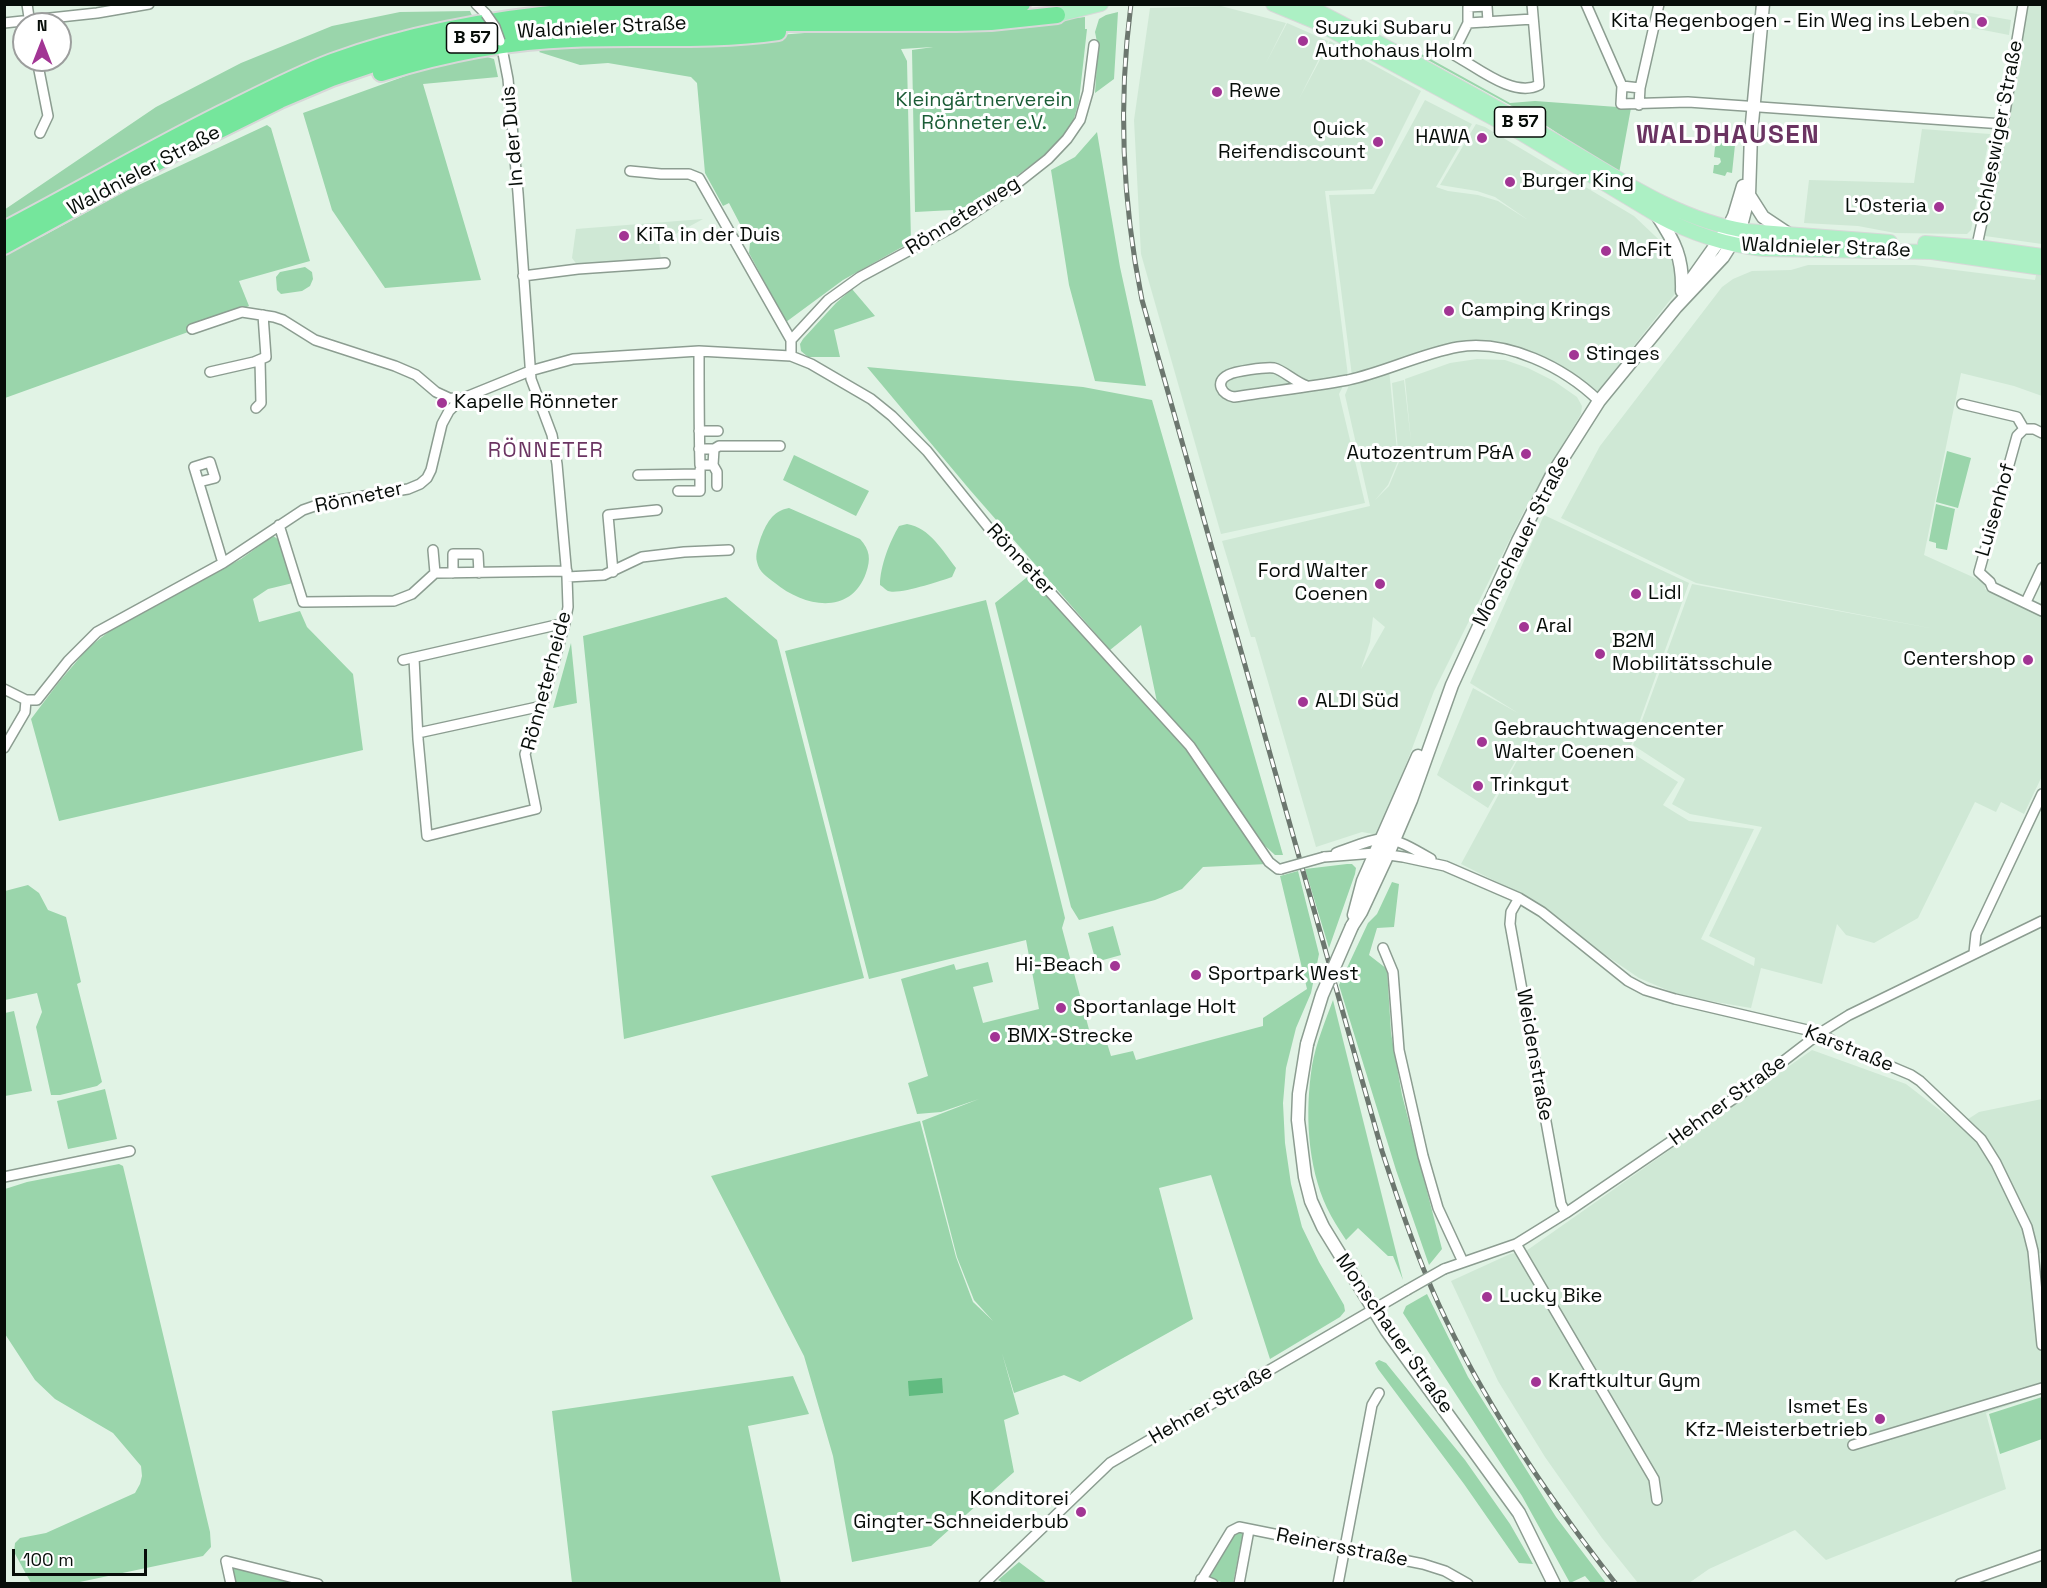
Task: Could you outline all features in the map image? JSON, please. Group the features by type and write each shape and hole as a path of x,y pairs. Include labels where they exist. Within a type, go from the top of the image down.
{"highway":[{"name":"Waldnieler Straße","path":"4,230 190,129 278,85 331,63 401,40 466,25 511,17 571,12 950,8 1005,7 1022,4"},
{"name":"Waldnieler Straße","path":"4,246 189,145 280,100 322,82 400,55 457,41 513,31 629,23 991,22 1057,15"},
{"path":"137,174 189,156 332,88 402,67 501,43 571,39 747,36 834,24"}],"main road":[{"name":"Waldnieler Straße","path":"1057,15 1101,4"},
{"name":"Waldnieler Straße","path":"1273,4 1314,21 1520,132 1675,225 1726,242 1772,249 1915,250 2043,256"},
{"name":"Waldnieler Straße","path":"1304,4 1531,127 1677,211 1734,229 1976,253 2043,268"},
{"path":"1734,229 1749,195 1748,164 1763,4"},
{"path":"1734,229 1748,164"},
{"path":"1749,195 1763,217 1791,235"},
{"path":"1657,215 1678,251 1683,276 1682,291"},
{"name":"Monschauer Straße","path":"1554,1584 1519,1513 1387,1331 1323,1227 1311,1201 1305,1177 1298,1120 1299,1094 1307,1044 1322,995 1352,926 1388,854 1388,839 1402,796 1439,707 1452,685 1518,541 1552,475 1599,401 1676,307 1734,229"},
{"name":"Monschauer Straße","path":"1676,307 1682,291 1726,242"},
{"name":"Monschauer Straße","path":"1352,926 1363,881 1375,853 1388,839"}],"street":[{"path":"72,16 148,4"},
{"name":"In der Duis","path":"476,4 495,27 501,43 508,79 530,371"},
{"path":"1488,22 1487,6 1468,7 1468,24 1457,45 1456,56 1506,85 1515,88 1533,88 1539,85 1532,4"},
{"path":"1586,4 1622,86 1621,104 1688,102 2003,123"},
{"path":"1639,105 1640,88 1659,4"},
{"name":"Schleswiger Straße","path":"1976,253 2003,123 2023,4"},
{"path":"1468,24 1533,19"},
{"name":"Rönneterweg","path":"791,340 828,300 860,277 951,228 1010,189 1048,159 1067,139 1080,120 1088,92 1094,45"},
{"path":"40,72 48,116 40,133"},
{"path":"1622,86 1640,88"},
{"path":"630,171 689,174 699,178 791,340 791,356"},
{"path":"523,276 578,269 665,263"},
{"path":"192,329 242,312 283,320 315,340 395,366 416,375 436,392 449,398 461,399"},
{"path":"210,372 266,357 263,315"},
{"path":"1307,386 1297,382 1281,370 1273,368 1230,373 1224,377 1221,384 1222,391 1234,397 1307,386 1349,379 1459,347 1481,346 1499,348 1536,359 1576,382 1599,401"},
{"path":"678,491 700,491 699,351"},
{"name":"Rönneter","path":"26,700 37,700 68,661 97,632 249,548 303,510 326,502 408,489 420,484 431,470 442,424 449,411 461,399 530,371 573,359 699,351 791,356 811,364 871,399 892,416 927,451 988,527 1191,746 1269,862 1279,869 1324,857"},
{"path":"256,408 261,404 260,360"},
{"name":"Rönneterheide","path":"418,733 427,836 536,809 525,754 542,706 565,623 567,574 557,464 552,435 539,406 530,371"},
{"path":"1962,404 2017,417 2024,429 2034,429 2043,433"},
{"name":"Luisenhof","path":"2024,429 2017,436 1979,572 1992,587 2043,610"},
{"path":"699,431 718,431"},
{"path":"699,449 714,450 719,446 780,446"},
{"path":"714,450 713,465 717,471 717,486"},
{"path":"638,475 700,469 713,465"},
{"path":"199,482 223,563"},
{"path":"613,572 608,515 657,510"},
{"path":"279,525 303,602 394,601 412,594 435,573 604,575 642,557 729,550"},
{"path":"433,550 435,573"},
{"path":"453,573 453,554 478,554 479,573"},
{"path":"2026,602 2043,568"},
{"path":"403,660 565,623"},
{"path":"414,657 418,733 542,706"},
{"path":"4,689 26,700 25,712 4,748"},
{"path":"1974,953 1976,934 2043,794"},
{"path":"1324,857 1364,842 1388,839"},
{"name":"Karstraße","path":"1388,839 1441,865 1519,898 1542,912 1628,981 1645,990 1820,1033 1838,1044 1920,1081 1982,1139 2011,1191 2027,1227 2033,1251 2043,1345"},
{"name":"Karstraße","path":"1324,857 1375,853 1441,865"},
{"name":"Weidenstraße","path":"1519,898 1511,912 1510,924 1561,1204 1566,1213"},
{"name":"Hehner Straße","path":"987,1581 1110,1463 1444,1269 1516,1244 1566,1213 1742,1094 1820,1033 1849,1015 2043,921"},
{"path":"1383,948 1394,972 1399,1050 1423,1156 1438,1208 1463,1262"},
{"path":"4,1177 130,1151"},
{"path":"1516,1244 1654,1479 1657,1500"},
{"path":"1853,1445 2043,1388"},
{"path":"1338,1584 1372,1405 1379,1393"},
{"name":"Reinersstraße","path":"1213,1584 1200,1581 1231,1531 1239,1527 1423,1564 1445,1571 1467,1584"},
{"name":"Reinersstraße","path":"1239,1584 1249,1530"},
{"path":"1960,1584 2043,1555"},
{"path":"231,1584 226,1561 318,1584"},
{"path":"987,1581 999,1584"}],"shaded area":[{"path":"2028,5 2042,5 2042,244 1985,236"},
{"path":"1221,6 1286,23 1266,63 1287,23 1328,41 1299,99 1330,41 1421,91 1372,189 1325,191 1348,376 1339,394 1365,503 1221,534 1141,254 1134,120 1150,8"},
{"name":"Kita Regenbogen - Ein Weg ins Leben","path":"1954,10 2011,20 2009,35 1952,24"},
{"path":"1425,100 1472,124 1436,187 1498,201 1528,220 1495,197 1477,191 1440,185 1476,124 1485,127 1634,216 1673,253 1682,285 1598,391 1551,361 1517,347 1483,344 1389,369 1398,461 1388,485 1375,500 1389,486 1399,462 1392,383 1404,380 1411,441 1405,379 1450,363 1477,359 1505,360 1528,368 1554,381 1577,397 1582,406 1581,414 1527,505 1434,691 1379,835 1362,832 1316,847 1255,637 1251,637 1222,541 1370,506 1345,395 1352,378 1329,195 1374,194","holes":["1373,617 1385,627 1361,669 1370,642"]},
{"path":"1922,129 1990,134 1971,230 1967,234 1895,233 1858,226 1804,223 1809,180 1914,183"},
{"name":"KiTa in der Duis","path":"703,219 659,243 661,260 578,266 572,258 576,229"},
{"path":"2042,246 2042,396 2014,386 1961,373 1924,555 1986,583 1985,589 2042,616 2042,776 2024,814 2001,802 1996,812 1975,802 1918,918 1874,943 1846,935 1837,924 1822,984 1761,968 1751,1008 1681,996 1639,978 1598,950 1537,902 1461,864 1537,724 1488,808 1437,775 1473,688 1518,713 1470,683 1544,515 1689,583 1629,751 1678,782 1663,805 1689,821 1754,829 1701,939 1754,966 1755,958 1709,936 1762,827 1690,814 1672,804 1685,779 1633,745 1692,584 1935,629 1696,583 1561,518 1600,446 1722,287 1733,279 1752,271 1791,270 1808,265 1915,265 2035,280"},
{"path":"1812,1050 1906,1084 1959,1125 1979,1112 2042,1099 2042,1253 2035,1254 2042,1349 2042,1394 1986,1413 2006,1489 1826,1560 1795,1530 1709,1569 1689,1583 1638,1583 1602,1538 1545,1457 1498,1381 1451,1281 1510,1254 1526,1251"},
{"path":"942,1378 943,1393 909,1396 908,1381"}],"green space":[{"path":"470,11 474,20 5,225 4,210 156,107 241,63 332,26 400,12"},
{"path":"1118,12 1114,79 1095,93 1098,47 1095,32 1099,19"},
{"name":"Kleingärtnerverein Rönneter e.V.","path":"1085,17 1085,29 1087,29 1079,101 1073,122 1057,146 954,222 953,210 915,212 912,50 933,47 901,49 907,61 911,242 843,280 786,322 749,253 750,243 729,203 723,206 705,173 697,83 691,77 608,63 580,65 539,52 541,50 844,30 1028,23"},
{"path":"1407,46 1510,103 1535,101 1631,108 1619,173 1539,121 1406,48"},
{"path":"484,56 494,59 498,77 423,84 481,280 385,288 332,210 303,113 422,70"},
{"path":"267,125 271,128 310,261 239,281 249,306 191,331 5,398 4,254 43,236 128,190"},
{"path":"1097,132 1120,267 1146,386 1095,381 1069,285 1051,170 1075,157"},
{"path":"1721,143 1735,145 1732,173 1727,172 1725,176 1713,173 1714,165 1721,162 1720,158 1714,157 1715,147"},
{"path":"305,267 312,272 313,279 310,286 302,291 281,294 277,290 276,277 280,272"},
{"path":"852,289 875,316 834,330 840,357 808,357 801,351 800,344 803,339"},
{"path":"867,367 1083,387 1152,400 1283,855 1275,855 1262,843 1197,746 1157,702 1141,625 1110,650 970,490"},
{"path":"1947,451 1971,458 1958,508 1936,502"},
{"path":"794,455 869,491 856,516 783,480"},
{"path":"1936,504 1955,509 1947,550 1936,548 1936,543 1929,541"},
{"path":"789,508 860,539 863,543 869,555 868,568 859,587 850,596 826,603 799,598 766,576 760,569 757,554 765,529 774,515"},
{"path":"907,524 929,535 956,568 952,577 910,589 888,591 880,585 884,562 899,526"},
{"path":"273,536 281,541 293,583 268,589 253,599 259,622 300,611 307,627 353,674 363,750 59,821 31,719 88,648 121,622 241,559"},
{"path":"1031,574 1197,762 1267,864 1203,867 1182,889 1155,900 1079,920 1071,907 995,603"},
{"path":"726,597 777,640 864,978 624,1039 583,636"},
{"path":"986,600 1065,918 1062,928 1091,1037 1107,1043 1111,1056 1133,1051 1136,1060 1263,1026 1263,1018 1307,989 1280,876 1298,871 1319,954 1311,993 1296,1028 1286,1068 1283,1103 1285,1143 1291,1184 1302,1227 1344,1305 1345,1311 1340,1317 1270,1359 1211,1175 1159,1188 1193,1319 1080,1382 1064,1375 1014,1393 1002,1353 1019,1414 1004,1420 1014,1472 931,1546 852,1562 833,1456 804,1356 711,1176 920,1121 956,1257 973,1302 993,1321 974,1300 957,1257 922,1121 979,1099 941,1112 917,1114 908,1083 928,1076 901,979 954,964 956,970 988,962 993,982 973,987 983,1023 1039,1009 1026,940 869,979 785,651"},
{"path":"571,643 577,703 553,708"},
{"path":"1352,864 1356,868 1355,874 1329,948 1305,869"},
{"path":"1392,882 1399,884 1394,927 1377,928 1369,955 1387,969 1391,1033 1402,1095 1442,1249 1429,1265 1396,1170 1339,985 1368,923 1377,914"},
{"path":"28,885 39,893 48,910 66,917 81,982 77,984 102,1082 97,1086 51,1095 36,1027 42,1012 37,993 5,1000 5,891"},
{"path":"1113,926 1121,955 1096,962 1088,933"},
{"path":"1333,1000 1403,1280 1393,1256 1388,1256 1358,1228 1346,1240 1327,1208 1315,1174 1308,1120 1310,1084 1316,1049"},
{"path":"14,1011 32,1091 5,1096 5,1013"},
{"path":"105,1089 117,1139 68,1149 57,1101"},
{"path":"119,1164 123,1166 210,1532 211,1547 203,1556 75,1583 31,1583 14,1552 15,1543 20,1538 46,1533 135,1493 142,1476 141,1466 113,1433 55,1399 35,1380 5,1334 5,1189 27,1182"},
{"path":"1427,1294 1468,1377 1556,1517 1606,1583 1591,1583 1585,1576 1570,1583 1522,1496 1403,1313 1406,1306"},
{"path":"1379,1360 1386,1363 1465,1460 1510,1524 1533,1564 1519,1563 1464,1484 1378,1369 1375,1363"},
{"path":"793,1376 809,1414 748,1426 781,1583 572,1583 552,1411"},
{"path":"2042,1397 2042,1439 2000,1454 1989,1414"},
{"path":"1235,1532 1243,1533 1233,1583 1224,1583 1207,1577"},
{"path":"1019,1562 1047,1583 1003,1583 998,1580"},
{"path":"235,1566 304,1583 234,1583 230,1567"}],"railway":[{"path":"1131,4 1124,79 1124,152 1130,226 1142,300 1382,1151 1408,1229 1431,1286 1476,1379 1542,1484 1616,1584"}],"place":[{"name":"Kita Regenbogen - Ein Weg ins Leben","path":"1982,22"},
{"name":"Suzuki Subaru Authohaus Holm","path":"1303,41"},
{"name":"Rewe","path":"1217,92"},
{"name":"HAWA","path":"1482,138"},
{"name":"Quick Reifendiscount","path":"1378,142"},
{"name":"Burger King","path":"1510,182"},
{"name":"L'Osteria","path":"1939,207"},
{"name":"KiTa in der Duis","path":"624,236"},
{"name":"McFit","path":"1606,251"},
{"name":"Camping Krings","path":"1449,311"},
{"name":"Stinges","path":"1574,355"},
{"name":"Kapelle Rönneter","path":"442,403"},
{"name":"Autozentrum P&A","path":"1526,454"},
{"name":"Ford Walter Coenen","path":"1380,584"},
{"name":"Lidl","path":"1636,594"},
{"name":"Aral","path":"1524,627"},
{"name":"B2M Mobilitätsschule","path":"1600,654"},
{"name":"Centershop","path":"2028,660"},
{"name":"ALDI Süd","path":"1303,702"},
{"name":"Gebrauchtwagencenter Walter Coenen","path":"1482,742"},
{"name":"Trinkgut","path":"1478,786"},
{"name":"Hi-Beach","path":"1115,966"},
{"name":"Sportpark West","path":"1196,975"},
{"name":"Sportanlage Holt","path":"1061,1008"},
{"name":"BMX-Strecke","path":"995,1037"},
{"name":"Lucky Bike","path":"1487,1297"},
{"name":"Kraftkultur Gym","path":"1536,1382"},
{"name":"Ismet Es Kfz-Meisterbetrieb","path":"1880,1419"},
{"name":"Konditorei Gingter-Schneiderbub","path":"1081,1512"}],"district":[{"name":"WALDHAUSEN","path":"1728,136"},
{"name":"RÖNNETER","path":"546,451"}]}
